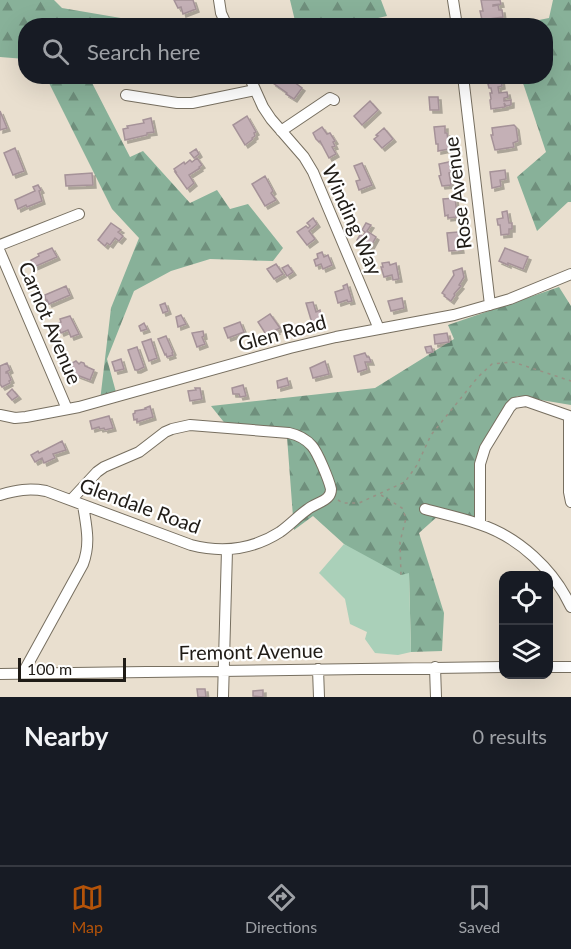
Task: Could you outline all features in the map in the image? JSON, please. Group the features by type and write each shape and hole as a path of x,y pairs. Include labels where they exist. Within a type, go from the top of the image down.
{"street":[{"path":"219,0 223,18"},
{"path":"453,0 456,18"},
{"name":"Winding Way","path":"252,84 271,119 304,157 313,172 379,329"},
{"name":"Rose Avenue","path":"464,84 489,305"},
{"path":"126,95 177,103 192,103 255,90"},
{"path":"281,131 330,98 334,100"},
{"path":"0,244 79,214"},
{"name":"Carnot Avenue","path":"0,252 67,409"},
{"name":"Glen Road","path":"0,415 15,418 67,409 290,348 379,329 436,320 489,305 571,274"},
{"path":"480,524 482,455 489,439 514,403 525,401 569,416 571,502"},
{"path":"71,500 104,467 139,452 165,432 190,425 289,433 300,437 308,442 318,454 331,489 329,496"},
{"name":"Glendale Road","path":"0,495 16,490 40,490 191,545 204,549 226,550 252,546 265,540 329,496"},
{"path":"23,673 87,555 88,536 83,505"},
{"path":"425,509 480,524 507,537 535,558 560,587 571,607"},
{"path":"223,697 226,550"},
{"path":"435,667 436,697"},
{"name":"Fremont Avenue","path":"0,674 499,667"},
{"path":"553,667 571,667"},
{"path":"318,669 319,697"}],"path":[{"path":"329,496 344,503 359,504 405,482 417,465 431,435 478,377 492,364 513,362 571,381"},
{"path":"381,494 402,508 406,518 400,542 401,575"}],"green space":[{"path":"0,0 54,0 62,8 121,18 18,18 18,58 0,57"},
{"path":"290,0 381,0 387,16 378,18 294,18"},
{"path":"553,0 571,0 571,202 568,202 537,231 517,177 546,152 523,84 553,84 553,18 549,18"},
{"path":"50,84 93,84 130,157 143,151 190,203 217,190 230,209 248,204 283,248 273,261 210,259 171,271 134,291 107,359 117,396 100,401 111,308 139,238 112,209"},
{"path":"559,287 571,306 571,405 517,396 484,441 482,519 438,516 419,533 444,613 442,651 411,652 409,574 388,578 344,544 313,516 294,530 287,437 231,431 211,406 375,388 454,339 448,325"},
{"path":"344,544 401,575 409,573 411,652 398,655 375,653 365,639 367,632 350,624 345,599 319,573"}],"building":[{"path":"174,0 193,0 196,9 183,14 181,7 178,8"},
{"path":"481,0 500,0 501,4 493,6 498,5 503,17 482,18 480,11 483,11"},
{"path":"274,84 297,84 302,88 294,99"},
{"path":"488,84 502,84 498,87 499,93 507,92 508,97 504,98 504,101 511,100 511,105 506,106 504,103 505,107 491,109 490,93 492,93"},
{"path":"429,97 438,97 439,110 430,110"},
{"path":"370,101 378,110 362,125 354,116"},
{"path":"0,111 7,128 0,130"},
{"path":"247,116 256,132 253,139 245,145 233,125"},
{"path":"151,118 154,132 125,140 123,129 144,123 143,120"},
{"path":"514,125 518,141 513,143 514,147 495,150 491,135 493,135 492,128"},
{"path":"445,126 449,149 438,151 434,127"},
{"path":"322,127 335,141 333,142 335,146 332,147 336,154 329,158 313,133"},
{"path":"384,128 393,139 382,148 374,139"},
{"path":"15,148 24,171 13,175 4,153"},
{"path":"196,149 199,154 194,158 190,153"},
{"path":"197,158 202,165 189,175 194,183 187,189 174,169 184,162 185,164 190,160 192,162"},
{"path":"449,162 451,185 442,186 439,164"},
{"path":"362,163 372,185 359,190 356,181 360,180 354,166"},
{"path":"505,170 506,179 500,180 501,186 492,188 490,172"},
{"path":"92,173 93,185 66,186 65,175"},
{"path":"265,176 276,200 265,206 252,184"},
{"path":"38,185 42,201 18,209 15,200 35,191 33,187"},
{"path":"455,198 456,217 448,218 448,215 445,216 443,199"},
{"path":"507,211 512,229 509,229 509,234 501,235 497,219 503,218 502,212"},
{"path":"313,218 317,224 309,231 315,239 307,245 297,232 306,226 308,228 310,226 307,223"},
{"path":"111,223 121,230 118,232 123,236 119,241 115,238 110,245 107,243 105,246 98,240"},
{"path":"366,223 371,225 367,231 376,237 370,248 357,240 360,235 363,236 365,232 362,230"},
{"path":"458,232 461,250 449,251 447,233"},
{"path":"52,248 57,257 34,267 31,260"},
{"path":"505,248 528,257 523,269 499,261"},
{"path":"322,252 324,257 328,255 332,265 323,269 321,264 316,266 314,260 318,258 317,254"},
{"path":"389,262 390,265 396,263 399,279 393,280 392,275 384,277 382,263"},
{"path":"276,264 283,274 274,279 267,269"},
{"path":"288,265 293,272 287,276 282,268"},
{"path":"462,268 464,277 459,285 461,286 451,301 442,293 454,275 453,271"},
{"path":"347,284 352,301 338,303 335,292 344,289 343,286"},
{"path":"66,286 70,295 49,304 46,301 45,295"},
{"path":"402,298 404,308 391,311 388,301"},
{"path":"313,302 316,312 320,310 322,320 312,323 306,303"},
{"path":"165,303 168,311 163,313 160,305"},
{"path":"270,314 280,328 267,336 258,322"},
{"path":"181,315 186,324 178,327 176,317"},
{"path":"70,316 79,334 71,337 68,330 61,333 57,324 61,322 60,319"},
{"path":"240,322 244,332 228,338 224,328"},
{"path":"144,323 147,329 141,331 139,326"},
{"path":"203,331 204,336 202,337 205,344 197,347 192,333"},
{"path":"447,333 449,342 435,344 434,335"},
{"path":"166,336 173,352 173,355 167,357 158,339"},
{"path":"151,339 157,358 149,361 142,342"},
{"path":"431,346 433,352 427,353 425,347"},
{"path":"137,347 144,367 135,370 128,350"},
{"path":"365,353 371,362 365,362 367,369 358,372 354,356"},
{"path":"121,359 124,369 115,371 112,362"},
{"path":"76,361 94,370 90,380 69,372 72,363"},
{"path":"325,361 329,374 313,378 310,368"},
{"path":"7,363 10,370 6,373 11,380 2,387 0,366"},
{"path":"287,378 289,385 278,388 277,381"},
{"path":"243,385 246,396 240,397 239,394 233,394 232,388"},
{"path":"195,388 200,388 202,399 190,401 188,391 196,390"},
{"path":"12,389 18,396 12,400 7,394"},
{"path":"150,406 153,417 137,422 137,419 134,420 135,411"},
{"path":"109,416 113,428 92,429 90,421"},
{"path":"62,441 66,450 53,454 55,458 44,463 42,458 35,462 31,455"},
{"path":"197,689 205,689 206,697 198,697"},
{"path":"263,690 263,697 253,696 253,691"}]}
